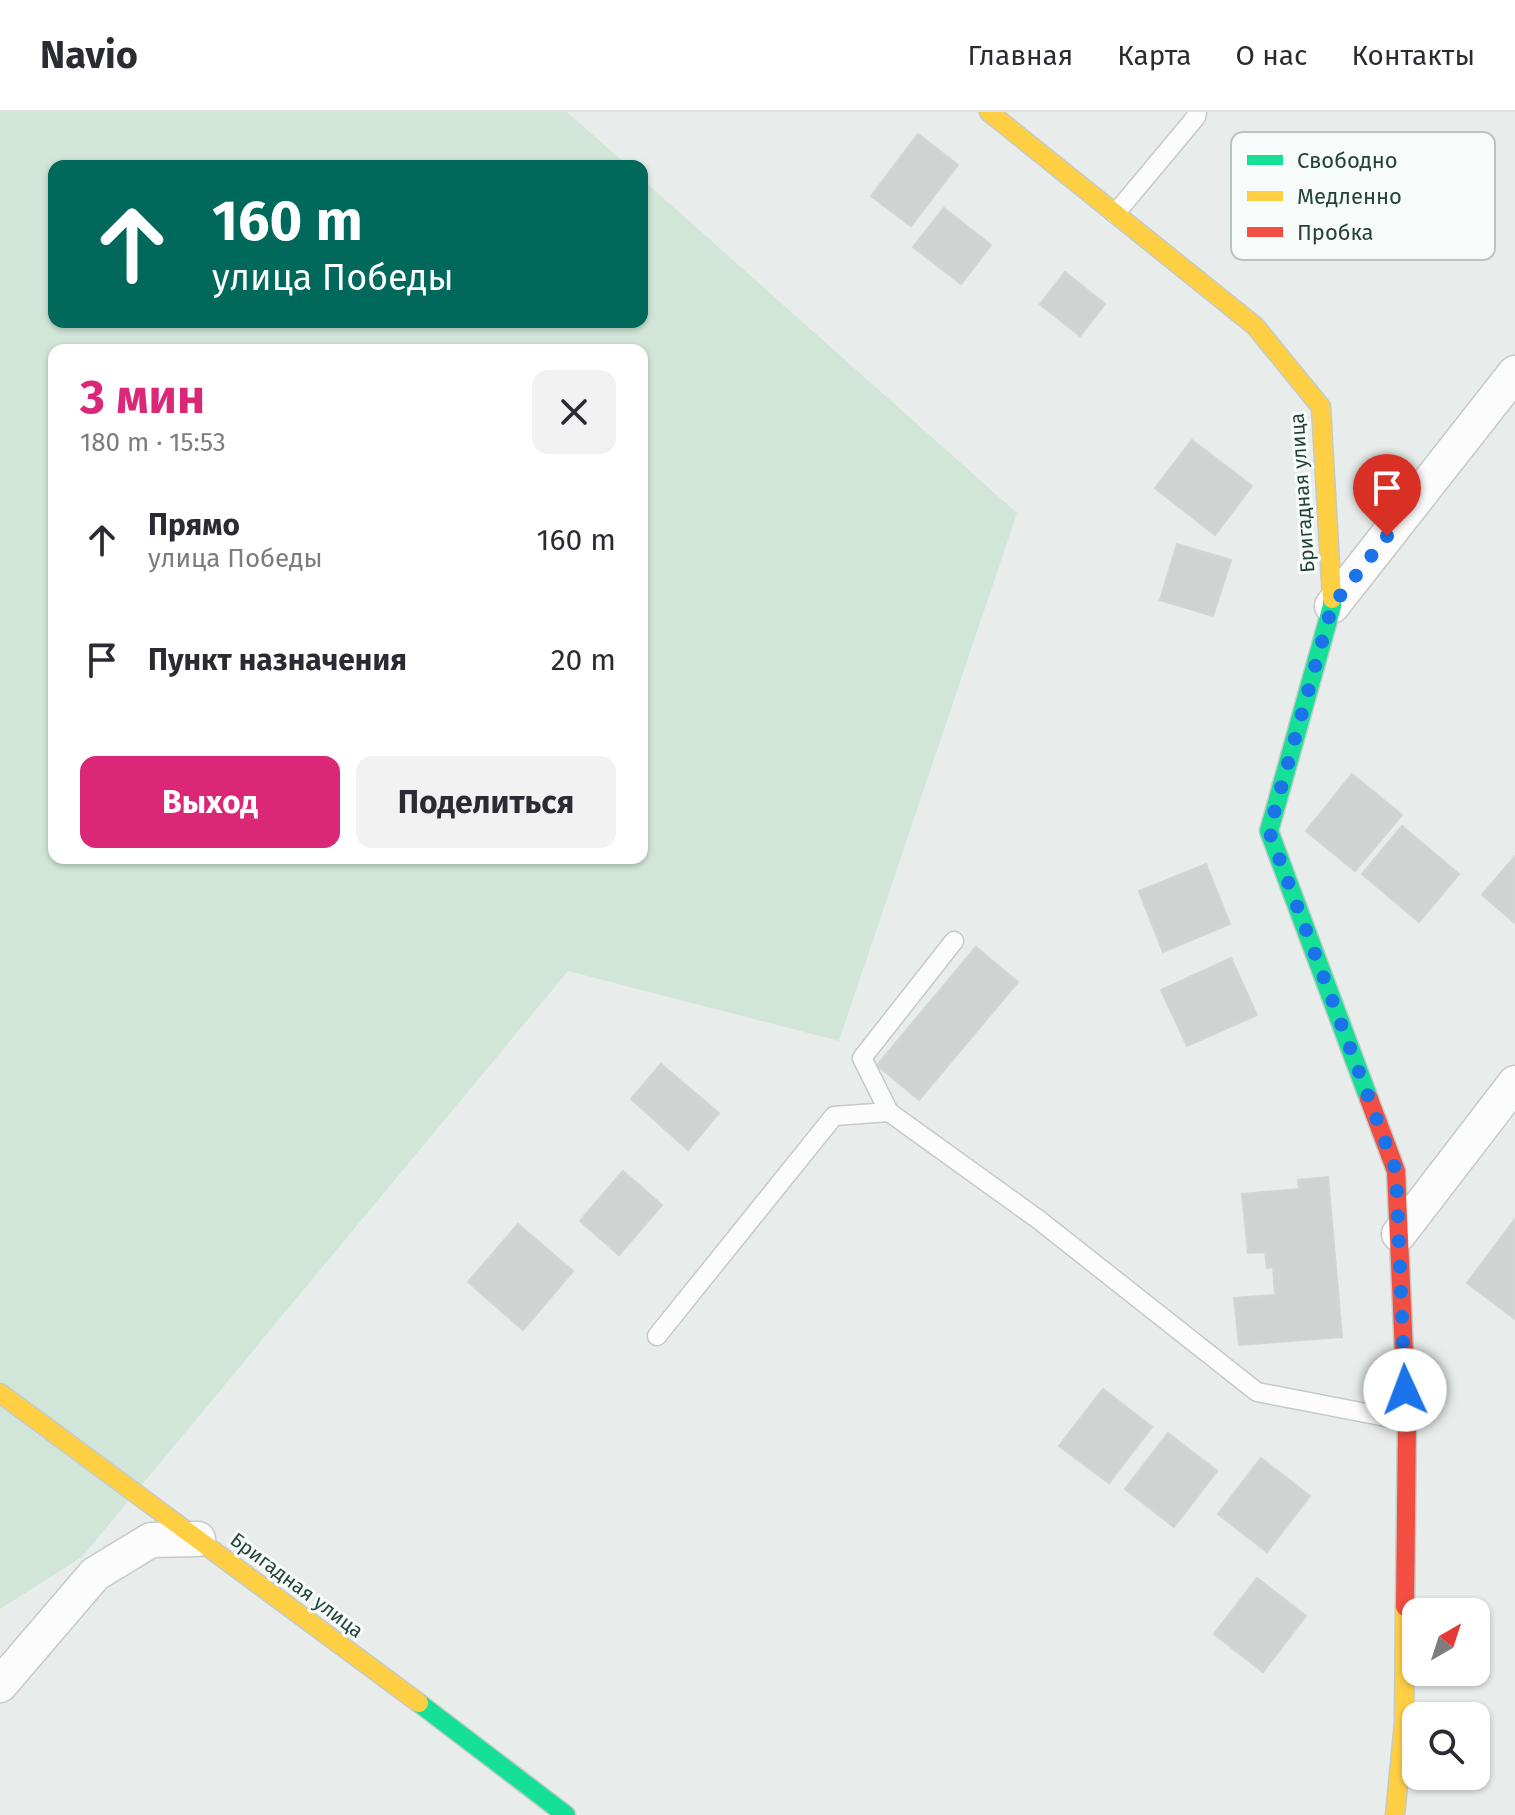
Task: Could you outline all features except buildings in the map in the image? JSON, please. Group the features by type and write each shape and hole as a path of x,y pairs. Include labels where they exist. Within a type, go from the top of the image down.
{"street":[{"name":"Бригадная улица","path":"989,112 1255,326 1321,407 1332,606 1269,831 1396,1171 1407,1421 1404,1723 1395,1815"},
{"path":"1332,606 1515,373"},
{"path":"1399,1234 1515,1083"},
{"name":"Бригадная улица","path":"0,1393 566,1815"},
{"path":"0,1685 95,1574 151,1540 198,1539"}],"lane":[{"path":"1115,214 1197,112"},
{"path":"954,941 862,1058 889,1112 1039,1220 1257,1392 1407,1421"},
{"path":"657,1336 834,1116 889,1112"}],"green space":[{"path":"0,112 567,112 621,160 48,160 48,328 648,328 648,184 1017,513 839,1041 568,971 82,1557 0,1609"}],"traffic: fast":[{"path":"1332,599 1269,831 1369,1099"},
{"path":"419,1703 566,1815"}],"traffic: slow":[{"path":"989,112 1255,326 1321,407 1332,599"},
{"path":"0,1393 419,1703"},
{"path":"1395,1815 1404,1686"}],"traffic: jam":[{"path":"1369,1099 1396,1171 1407,1421 1405,1598"}],"route":[{"path":"1387,536 1332,606 1269,831 1396,1171 1405,1390"}]}
